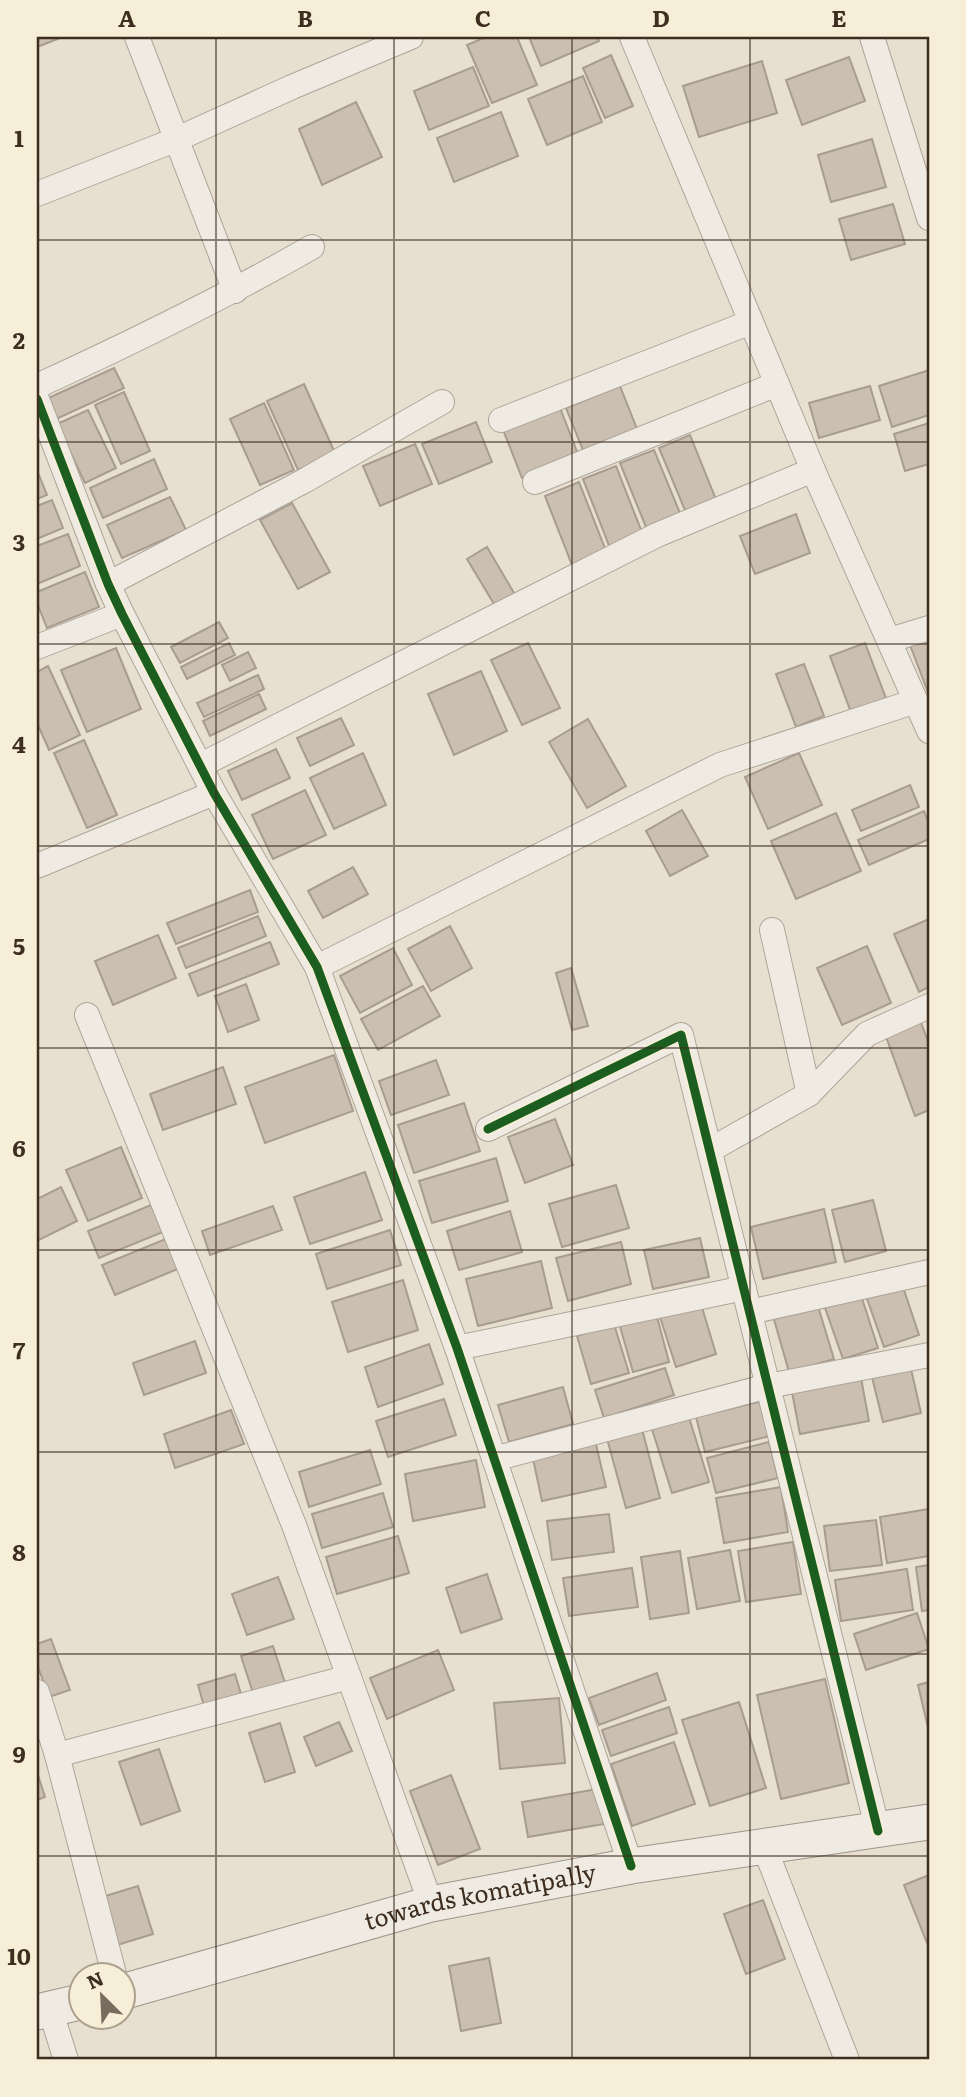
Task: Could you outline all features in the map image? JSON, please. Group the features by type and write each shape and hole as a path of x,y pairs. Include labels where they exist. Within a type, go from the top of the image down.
{"street":[{"path":"137,37 235,291"},
{"path":"37,194 175,140 411,37"},
{"path":"632,37 813,470 929,731"},
{"path":"872,37 929,218"},
{"path":"37,386 149,335 235,291 312,247"},
{"path":"501,420 751,322"},
{"path":"535,482 777,384"},
{"path":"37,399 122,614 214,793 317,967 457,1348 631,1866"},
{"path":"108,584 304,481 442,402"},
{"path":"201,765 657,535 813,470"},
{"path":"37,647 122,614"},
{"path":"890,640 929,628"},
{"path":"317,967 720,765 916,701"},
{"path":"37,866 214,793"},
{"path":"772,930 809,1094"},
{"path":"710,1150 809,1094 867,1034 929,1006"},
{"path":"87,1015 294,1525 431,1904"},
{"path":"488,1129 681,1035 878,1831"},
{"path":"750,1312 929,1272"},
{"path":"457,1348 744,1288"},
{"path":"494,1459 768,1386 929,1355"},
{"path":"57,1755 349,1677"},
{"path":"37,1692 57,1755 110,1960"},
{"name":"towards komatipally","path":"136,1988 431,1904 631,1866 929,1822"},
{"path":"764,1846 847,2060"},
{"path":"56,2007 66,2060"}],"building":[{"path":"37,37 60,37 60,38 37,47"},
{"path":"486,37 517,37 537,85 492,103 467,45"},
{"path":"529,37 597,37 599,41 541,66"},
{"path":"611,55 633,106 605,118 583,68"},
{"path":"849,57 865,101 802,125 786,80"},
{"path":"762,61 777,113 699,137 683,86"},
{"path":"473,67 489,106 429,130 414,91"},
{"path":"583,76 602,122 547,145 528,99"},
{"path":"356,102 382,157 322,185 299,129"},
{"path":"501,112 518,156 454,182 437,138"},
{"path":"872,139 886,187 831,202 818,155"},
{"path":"893,204 905,244 851,260 839,219"},
{"path":"114,368 124,388 54,420 44,400"},
{"path":"929,370 929,415 892,427 879,386"},
{"path":"304,384 335,453 298,470 267,401"},
{"path":"620,386 639,434 585,455 566,408"},
{"path":"870,386 880,420 819,438 809,403"},
{"path":"124,392 150,451 121,464 95,405"},
{"path":"264,403 294,470 260,485 230,419"},
{"path":"559,405 579,457 522,478 502,427"},
{"path":"88,410 116,468 85,483 57,424"},
{"path":"476,422 492,462 439,484 422,444"},
{"path":"929,423 929,464 905,471 894,434"},
{"path":"690,435 717,502 687,515 659,448"},
{"path":"415,444 432,484 380,506 363,466"},
{"path":"654,450 682,518 648,532 620,463"},
{"path":"154,459 167,489 103,518 90,488"},
{"path":"616,466 643,535 610,548 583,479"},
{"path":"37,470 47,495 37,499"},
{"path":"579,482 606,551 572,565 545,496"},
{"path":"170,497 186,530 122,558 107,525"},
{"path":"52,500 63,528 37,539 37,506"},
{"path":"292,503 330,572 298,589 260,520"},
{"path":"796,514 810,553 755,574 740,536"},
{"path":"68,534 80,566 37,584 37,546"},
{"path":"487,547 517,598 497,609 467,559"},
{"path":"85,572 99,607 47,628 37,603 37,592"},
{"path":"219,622 228,638 180,663 171,647"},
{"path":"929,639 929,695 910,645"},
{"path":"229,643 235,655 187,679 181,667"},
{"path":"528,643 560,708 522,725 491,660"},
{"path":"865,643 887,701 852,715 830,656"},
{"path":"116,648 141,709 87,732 61,670"},
{"path":"248,652 256,668 230,681 222,665"},
{"path":"804,664 824,716 796,727 776,674"},
{"path":"48,666 80,735 49,750 37,723 37,672"},
{"path":"481,671 507,731 454,755 428,694"},
{"path":"258,675 264,689 204,717 197,703"},
{"path":"259,694 266,709 210,736 203,721"},
{"path":"341,718 354,745 310,766 297,738"},
{"path":"588,719 626,786 587,808 549,742"},
{"path":"84,740 117,815 87,828 54,753"},
{"path":"276,749 290,778 242,800 228,771"},
{"path":"363,753 386,805 334,829 310,778"},
{"path":"799,753 822,805 768,829 745,777"},
{"path":"910,785 919,807 861,831 852,810"},
{"path":"305,790 326,835 273,859 252,815"},
{"path":"682,810 708,856 670,876 646,831"},
{"path":"924,811 929,824 929,839 869,865 858,840"},
{"path":"836,813 861,871 796,899 771,841"},
{"path":"353,867 368,894 323,918 308,891"},
{"path":"250,890 258,912 176,944 167,923"},
{"path":"258,916 266,936 186,968 178,948"},
{"path":"929,919 929,987 919,992 894,934"},
{"path":"450,926 472,968 431,991 408,949"},
{"path":"158,935 176,978 113,1005 95,961"},
{"path":"270,942 279,964 198,996 189,974"},
{"path":"867,946 891,1003 842,1025 817,968"},
{"path":"393,948 412,985 360,1013 340,976"},
{"path":"571,968 588,1026 572,1030 556,973"},
{"path":"246,984 259,1020 228,1032 215,996"},
{"path":"423,986 440,1016 378,1050 361,1019"},
{"path":"920,1020 929,1044 929,1110 915,1116 885,1034"},
{"path":"334,1055 353,1111 265,1143 245,1087"},
{"path":"436,1060 449,1095 391,1115 379,1081"},
{"path":"223,1067 236,1104 163,1130 150,1094"},
{"path":"464,1103 480,1151 414,1173 398,1125"},
{"path":"555,1119 573,1165 525,1183 508,1137"},
{"path":"121,1147 142,1198 88,1221 66,1170"},
{"path":"496,1158 508,1201 432,1223 419,1181"},
{"path":"365,1172 382,1220 310,1244 294,1197"},
{"path":"616,1185 629,1228 562,1247 549,1204"},
{"path":"61,1187 77,1221 37,1241 37,1199"},
{"path":"873,1200 886,1251 845,1262 832,1210"},
{"path":"151,1205 163,1232 99,1258 88,1231"},
{"path":"273,1206 282,1230 210,1255 202,1231"},
{"path":"824,1209 836,1262 763,1279 751,1227"},
{"path":"510,1211 522,1252 459,1270 447,1231"},
{"path":"390,1230 401,1265 327,1289 316,1254"},
{"path":"168,1238 180,1268 115,1295 102,1265"},
{"path":"700,1238 709,1277 653,1289 644,1250"},
{"path":"621,1242 631,1284 568,1301 556,1258"},
{"path":"541,1261 552,1308 478,1326 466,1279"},
{"path":"403,1280 418,1330 348,1352 332,1302"},
{"path":"901,1281 919,1335 884,1347 865,1293"},
{"path":"859,1289 878,1348 843,1359 823,1302"},
{"path":"817,1303 834,1359 789,1372 773,1316"},
{"path":"701,1304 716,1354 676,1367 660,1317"},
{"path":"656,1313 669,1362 633,1372 619,1323"},
{"path":"614,1324 629,1373 591,1384 577,1336"},
{"path":"195,1341 206,1373 144,1395 133,1363"},
{"path":"429,1344 443,1384 378,1407 365,1367"},
{"path":"909,1360 921,1413 883,1422 870,1369"},
{"path":"665,1368 674,1395 604,1418 595,1390"},
{"path":"861,1378 869,1421 800,1434 792,1392"},
{"path":"563,1387 573,1424 509,1442 498,1405"},
{"path":"444,1399 456,1435 388,1457 376,1421"},
{"path":"762,1401 770,1436 705,1452 696,1417"},
{"path":"231,1410 244,1444 175,1468 164,1434"},
{"path":"688,1414 709,1482 672,1493 651,1426"},
{"path":"641,1425 660,1498 626,1508 606,1435"},
{"path":"595,1440 606,1487 542,1501 532,1454"},
{"path":"769,1442 778,1478 716,1493 707,1458"},
{"path":"370,1450 381,1484 309,1507 299,1472"},
{"path":"476,1460 485,1507 413,1521 405,1474"},
{"path":"781,1487 788,1532 724,1543 716,1498"},
{"path":"383,1493 393,1527 322,1548 312,1514"},
{"path":"929,1509 929,1556 887,1563 880,1517"},
{"path":"609,1514 614,1552 552,1560 547,1521"},
{"path":"876,1520 882,1565 830,1571 824,1526"},
{"path":"398,1536 409,1573 337,1594 326,1557"},
{"path":"793,1542 801,1594 746,1602 738,1551"},
{"path":"730,1550 740,1601 697,1609 688,1558"},
{"path":"680,1551 689,1613 650,1619 641,1557"},
{"path":"929,1565 929,1610 922,1611 916,1567"},
{"path":"632,1568 638,1607 569,1616 563,1578"},
{"path":"907,1569 913,1610 841,1621 835,1580"},
{"path":"487,1574 502,1619 461,1633 446,1588"},
{"path":"278,1577 294,1619 247,1635 232,1594"},
{"path":"917,1613 929,1649 866,1670 854,1634"},
{"path":"51,1639 70,1690 49,1697 37,1664 37,1644"},
{"path":"273,1646 286,1686 254,1696 241,1656"},
{"path":"438,1650 454,1690 387,1719 370,1678"},
{"path":"657,1673 666,1700 599,1725 589,1698"},
{"path":"235,1674 241,1694 204,1706 198,1685"},
{"path":"825,1679 849,1783 781,1799 757,1695"},
{"path":"929,1682 929,1732 918,1685"},
{"path":"559,1698 565,1763 500,1769 494,1703"},
{"path":"739,1702 766,1788 710,1806 682,1720"},
{"path":"669,1707 677,1733 611,1756 602,1730"},
{"path":"339,1722 352,1751 316,1766 304,1737"},
{"path":"280,1723 295,1772 265,1782 249,1733"},
{"path":"674,1742 695,1804 632,1826 611,1764"},
{"path":"159,1749 180,1811 141,1825 119,1762"},
{"path":"37,1772 45,1797 37,1800"},
{"path":"451,1775 480,1849 438,1865 410,1791"},
{"path":"598,1789 604,1824 528,1837 522,1802"},
{"path":"929,1875 929,1948 904,1885"},
{"path":"138,1886 153,1934 114,1946 99,1898"},
{"path":"763,1900 785,1959 746,1974 724,1914"},
{"path":"489,1958 501,2023 461,2031 449,1966"}],"cycle path":[{"path":"37,399 122,614 214,793 317,967 457,1348 631,1866"},
{"path":"488,1129 681,1035 878,1831"}]}
